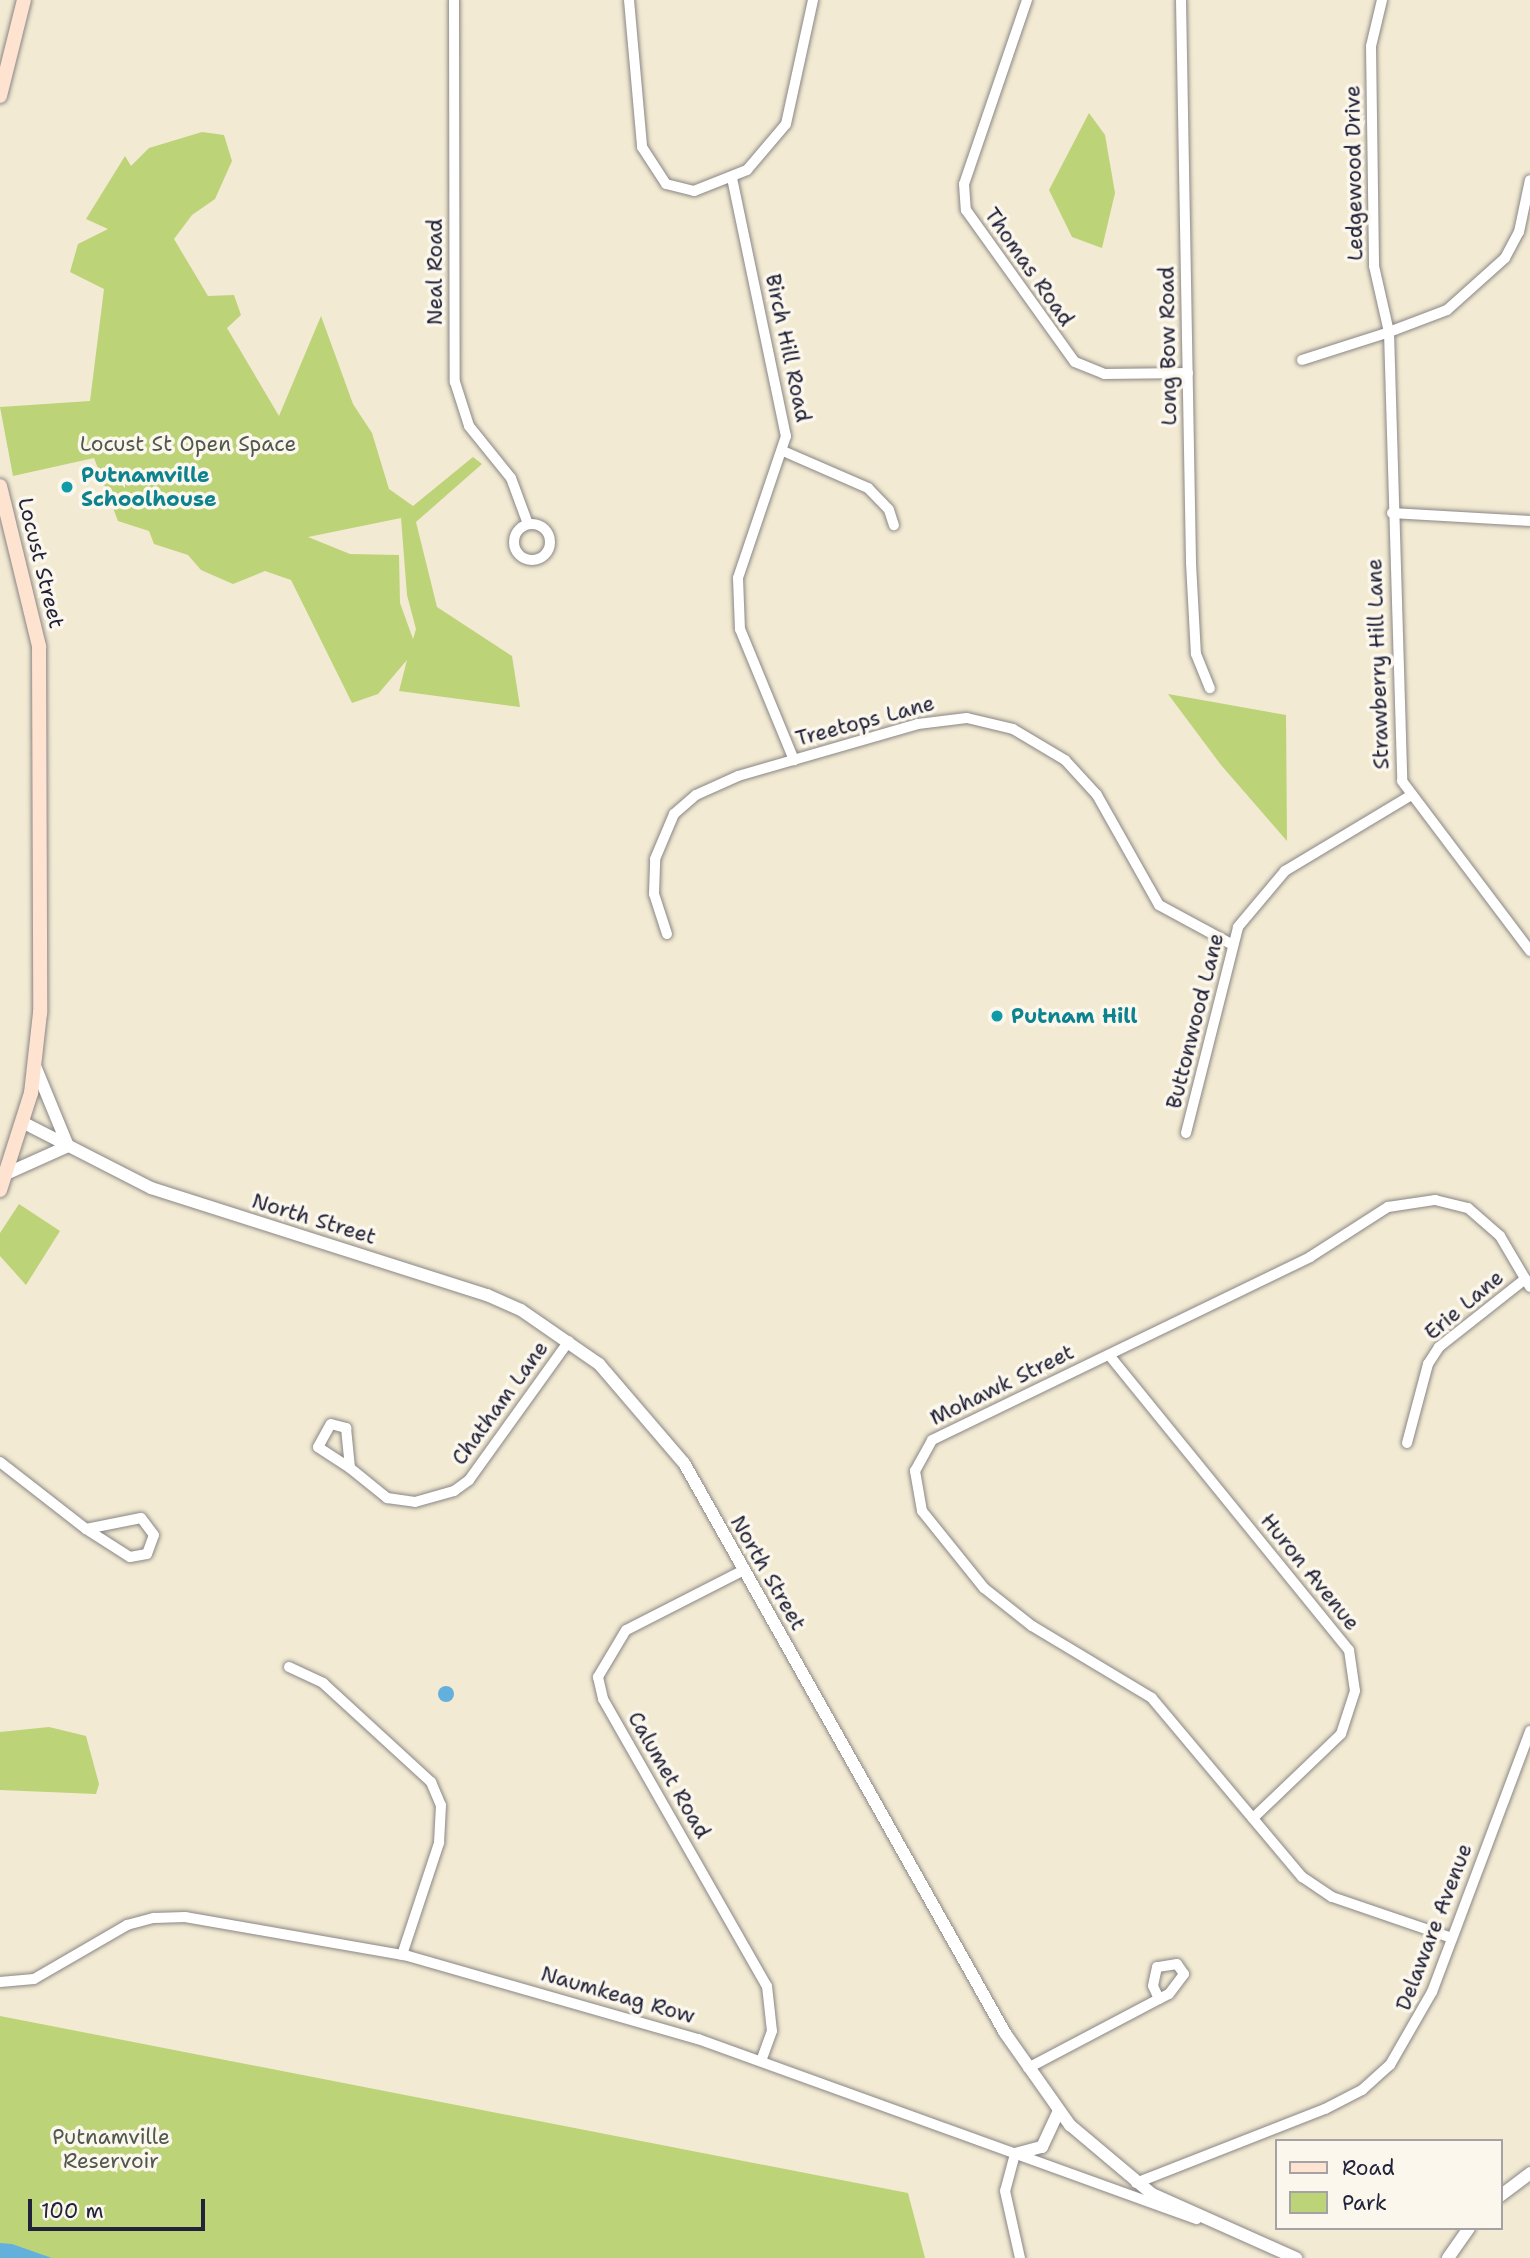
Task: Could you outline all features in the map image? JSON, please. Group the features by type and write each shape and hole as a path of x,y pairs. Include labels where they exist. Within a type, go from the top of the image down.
{"main road":[{"path":"0,96 24,0"},
{"name":"Locust Street","path":"0,486 39,646 35,1066 24,1123 0,1190"}],"street":[{"name":"Neal Road","path":"454,0 455,382 469,426 511,478 528,524"},
{"path":"629,0 633,94 654,174 694,191 732,178 768,151 786,124 813,0"},
{"name":"Thomas Road","path":"1027,0 964,184 966,210 980,239 1075,362 1104,374 1188,373"},
{"name":"Long Bow Road","path":"1181,0 1196,654 1210,688"},
{"name":"Ledgewood Drive","path":"1382,0 1371,46 1374,253 1389,332"},
{"name":"Birch Hill Road","path":"732,178 784,424 783,451 744,554 738,603 740,629 794,760"},
{"path":"1301,360 1447,310 1505,258 1520,232 1530,180"},
{"name":"Strawberry Hill Lane","path":"1389,332 1397,747 1410,796 1530,951"},
{"path":"783,451 868,488 889,510 894,525"},
{"path":"1392,513 1530,521"},
{"name":"Treetops Lane","path":"667,934 652,877 674,814 721,782 950,718 1013,729 1054,751 1097,795 1159,905 1231,944"},
{"name":"Buttonwood Lane","path":"1186,1133 1231,944 1285,871 1410,796"},
{"path":"8,1173 68,1146 35,1066"},
{"name":"North Street","path":"24,1123 150,1188 487,1294 569,1341 646,1412 684,1464 1028,2068 1059,2111 1136,2183 1217,2227 1296,2258"},
{"name":"Mohawk Street","path":"1452,1938 1332,1897 1302,1877 1152,1698 1032,1626 984,1588 946,1547 915,1491 920,1456 932,1440 1310,1257 1388,1207 1409,1201 1450,1202 1487,1221 1527,1283"},
{"name":"Erie Lane","path":"1407,1443 1428,1364 1439,1347 1527,1283"},
{"name":"Chatham Lane","path":"350,1468 346,1428 331,1424 318,1447 350,1468 362,1482 399,1501 437,1500 454,1491 470,1480 569,1341"},
{"name":"Huron Avenue","path":"1109,1355 1349,1650 1356,1691 1341,1734 1253,1818"},
{"path":"0,1462 86,1529 130,1557 147,1554 154,1535 141,1518 86,1529"},
{"name":"Calumet Road","path":"744,1570 626,1630 598,1678 603,1699 767,1986 772,2031 761,2061"},
{"path":"289,1667 310,1672 430,1782 441,1805 439,1843 402,1955"},
{"name":"Delaware Avenue","path":"1136,2183 1362,2090 1390,2065 1413,2031 1452,1938 1530,1731"},
{"name":"Naumkeag Row","path":"0,1982 34,1979 127,1925 154,1918 185,1917 402,1955 761,2061 1217,2227"},
{"path":"1028,2068 1159,1999"},
{"path":"1020,2258 1005,2191 1015,2154 1042,2147 1059,2111"},
{"path":"1502,2194 1530,2173"},
{"path":"1449,2258 1468,2230"}],"green space":[{"path":"1089,113 1105,135 1115,193 1102,248 1072,237 1049,190"},
{"name":"Locust St Open Space","path":"202,132 224,135 232,161 215,199 192,215 174,239 208,296 234,295 241,315 227,328 279,416 321,316 353,404 372,433 389,489 413,506 473,457 482,464 416,522 437,607 512,656 520,707 399,691 407,660 378,694 352,703 291,580 265,571 233,584 201,570 188,555 154,544 149,531 118,521 94,458 13,476 0,407 90,401 104,289 70,272 78,244 108,229 86,219 125,156 131,166 149,148","holes":["401,518 407,595 416,629 413,639 400,603 399,555 350,554 308,537"]},
{"path":"1168,694 1286,715 1287,841 1221,765"},
{"path":"19,1204 60,1231 26,1285 0,1256 0,1233"},
{"path":"49,1727 86,1736 99,1784 96,1794 0,1790 0,1732"},
{"name":"Putnamville Reservoir","path":"0,2016 908,2193 925,2258 52,2258 0,2243"}],"water":[{"path":"446,1686 454,1694 446,1702 438,1694"},
{"path":"0,2243 12,2244 52,2258 0,2258"}],"place":[{"name":"Putnamville Schoolhouse","path":"67,487"},
{"name":"Putnam Hill","path":"997,1016"}]}
